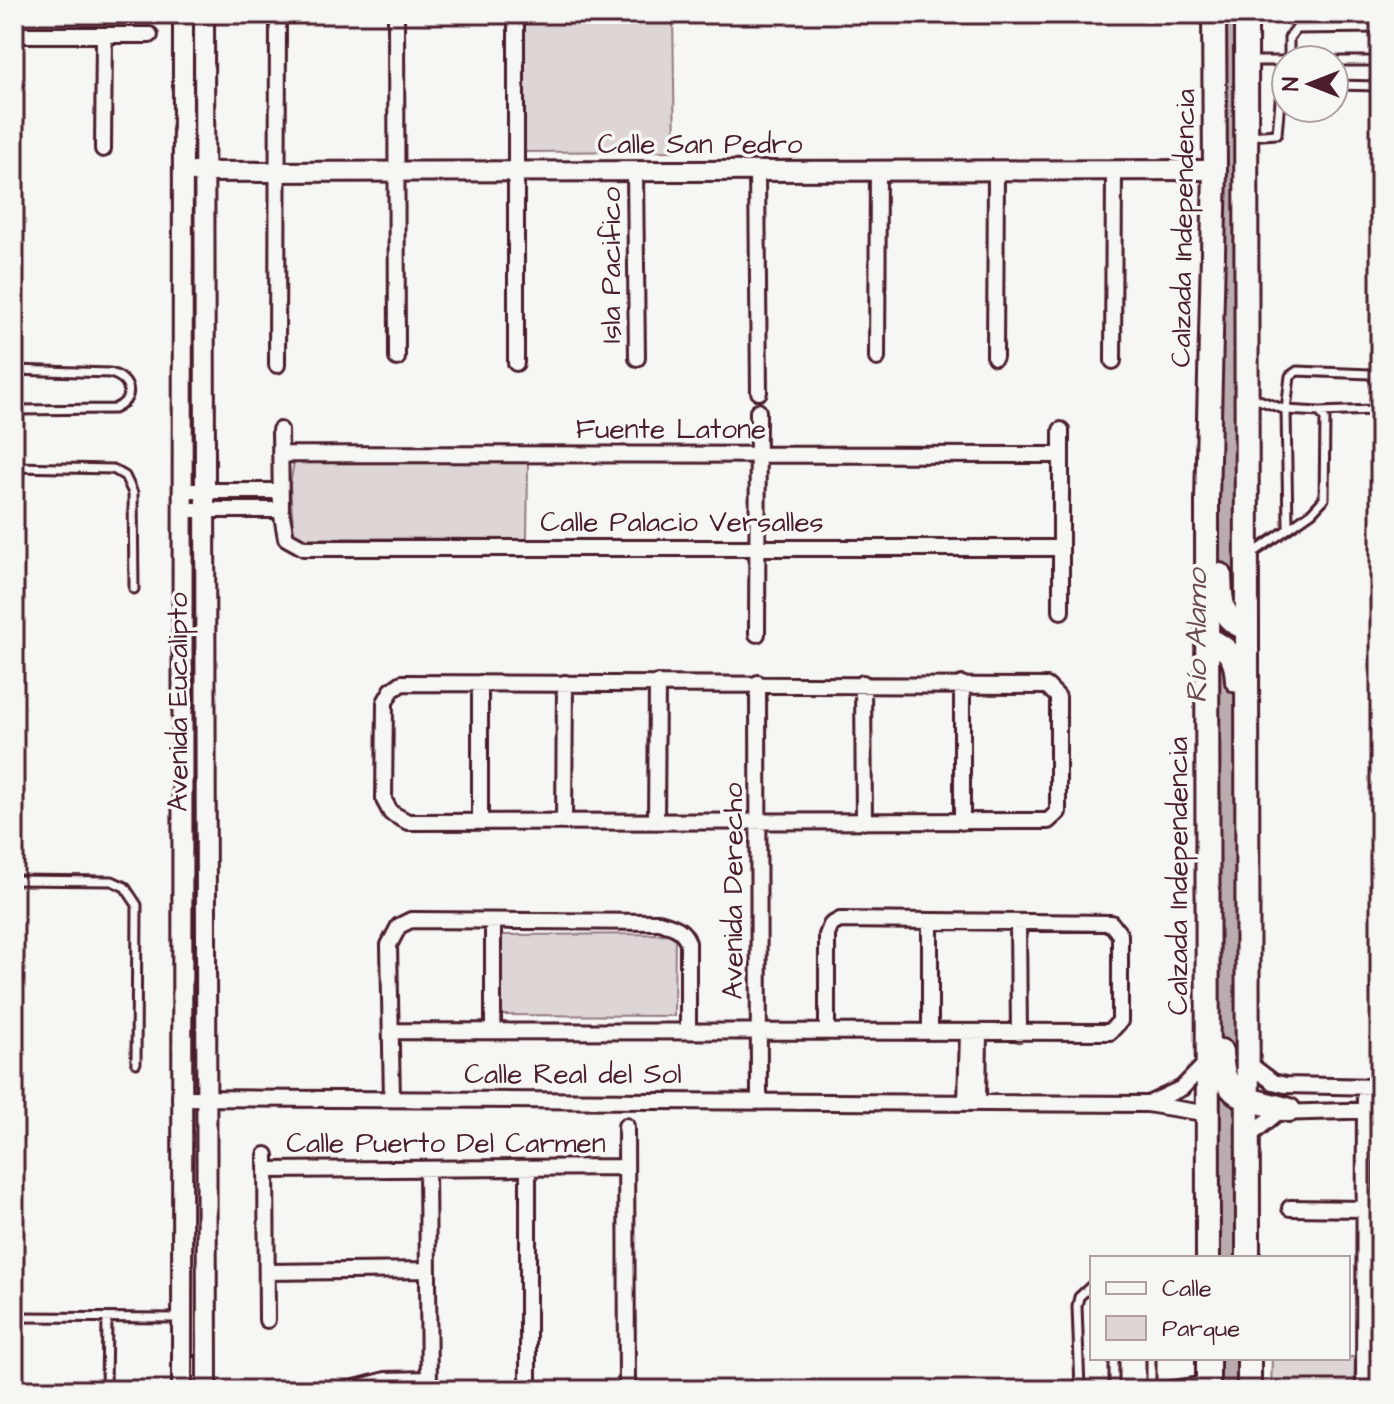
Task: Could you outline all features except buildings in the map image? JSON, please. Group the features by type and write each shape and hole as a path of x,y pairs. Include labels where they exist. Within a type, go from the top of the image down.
{"main road":[{"name":"Calzada Independencia","path":"1208,1256 1206,638 1215,170 1214,14"},
{"path":"1246,14 1248,1256"},
{"path":"1215,170 1224,174 1232,185 1247,251"},
{"path":"1207,501 1219,525 1225,616 1233,624 1247,628"},
{"path":"1206,638 1223,645 1236,661 1237,747 1247,763"},
{"path":"1208,900 1218,929 1222,1073 1226,1085 1248,1100 1289,1110"},
{"path":"1208,1360 1208,1386"},
{"path":"1249,1360 1249,1390"}],"street":[{"name":"Avenida Eucalipto","path":"182,1390 183,14"},
{"name":"Avenida Eucalipto","path":"204,14 207,1390"},
{"path":"277,365 278,14"},
{"path":"396,14 397,358"},
{"path":"516,14 516,363"},
{"path":"14,35 150,35"},
{"path":"103,149 104,35"},
{"path":"1113,361 1114,170"},
{"name":"Calle San Pedro","path":"185,172 1215,170"},
{"path":"877,358 878,171"},
{"path":"995,357 996,171"},
{"name":"Isla Pacifico","path":"635,172 637,358"},
{"path":"757,172 759,392"},
{"path":"757,634 758,411"},
{"path":"184,491 206,500 281,510 280,430"},
{"path":"1061,430 1061,611"},
{"name":"Fuente Latone","path":"280,454 1061,455"},
{"path":"183,510 206,500 280,491"},
{"name":"Calle Palacio Versalles","path":"281,510 286,538 304,548 1061,548"},
{"path":"402,683 758,683 1047,686 1058,697 1058,812 1048,821 408,822 391,813 384,800 385,702 392,690 402,683"},
{"path":"480,683 480,822"},
{"path":"564,822 565,683"},
{"path":"656,822 657,683"},
{"name":"Avenida Derecho","path":"758,683 759,1099"},
{"path":"863,683 864,822"},
{"path":"962,684 962,822"},
{"path":"392,1099 389,945 399,926 411,920 659,922 682,931 688,943 688,1030"},
{"path":"391,1031 827,1029 974,1033 1110,1032 1117,1029 1120,1021 1120,935 1111,923 840,920 831,925 827,935 827,1029"},
{"path":"930,922 930,1032"},
{"path":"1018,922 1019,1033"},
{"path":"493,923 493,1030"},
{"path":"972,1102 974,1033"},
{"name":"Calle Real del Sol","path":"1147,1104 1182,1088 1208,1061"},
{"path":"1248,1063 1273,1082 1285,1085 1373,1087 1364,1209 1364,1390"},
{"name":"Calle Real del Sol","path":"180,1098 759,1099 1147,1104 1209,1114"},
{"path":"1248,1137 1267,1118 1289,1110 1373,1110"},
{"path":"626,1126 627,1390"},
{"name":"Calle Puerto Del Carmen","path":"267,1272 266,1162 427,1169 626,1167"},
{"path":"528,1168 528,1390"},
{"path":"348,1390 386,1380 429,1384 427,1169"},
{"path":"1290,1208 1364,1209"},
{"path":"267,1320 267,1272 428,1270"},
{"path":"1350,1306 1364,1306"}],"lane":[{"path":"1288,44 1296,29 1380,28"},
{"path":"1246,61 1270,60"},
{"path":"1350,61 1380,61"},
{"path":"1350,85 1380,86"},
{"path":"1246,136 1277,134 1278,124"},
{"path":"14,370 120,375 129,386 129,396 124,405 114,409 14,410"},
{"path":"1247,395 1286,410 1374,410 1380,388 1370,374 1297,371 1287,383 1286,410 1288,525"},
{"path":"1247,558 1288,525 1312,512 1324,499 1325,419 1320,412"},
{"path":"14,467 113,469 125,476 133,493 134,589"},
{"path":"14,880 112,881 131,894 137,905 136,1063"},
{"path":"1080,1390 1077,1306 1079,1297 1090,1287"},
{"path":"14,1317 182,1318"},
{"path":"106,1390 107,1318"},
{"path":"1114,1360 1114,1390"},
{"path":"1151,1360 1151,1387"},
{"path":"1139,1390 1208,1386"}],"green space":[{"path":"523,14 673,14 675,151 522,152"},
{"path":"294,462 528,462 527,539 294,538 290,485"},
{"path":"675,934 674,1016 501,1015 499,935"},
{"path":"1350,1357 1355,1357 1354,1390 1271,1390 1272,1360 1350,1360"}],"waterway":[{"name":"Río Alamo","path":"1227,14 1230,1256"},
{"name":"Río Alamo","path":"1230,1360 1230,1390"}]}
